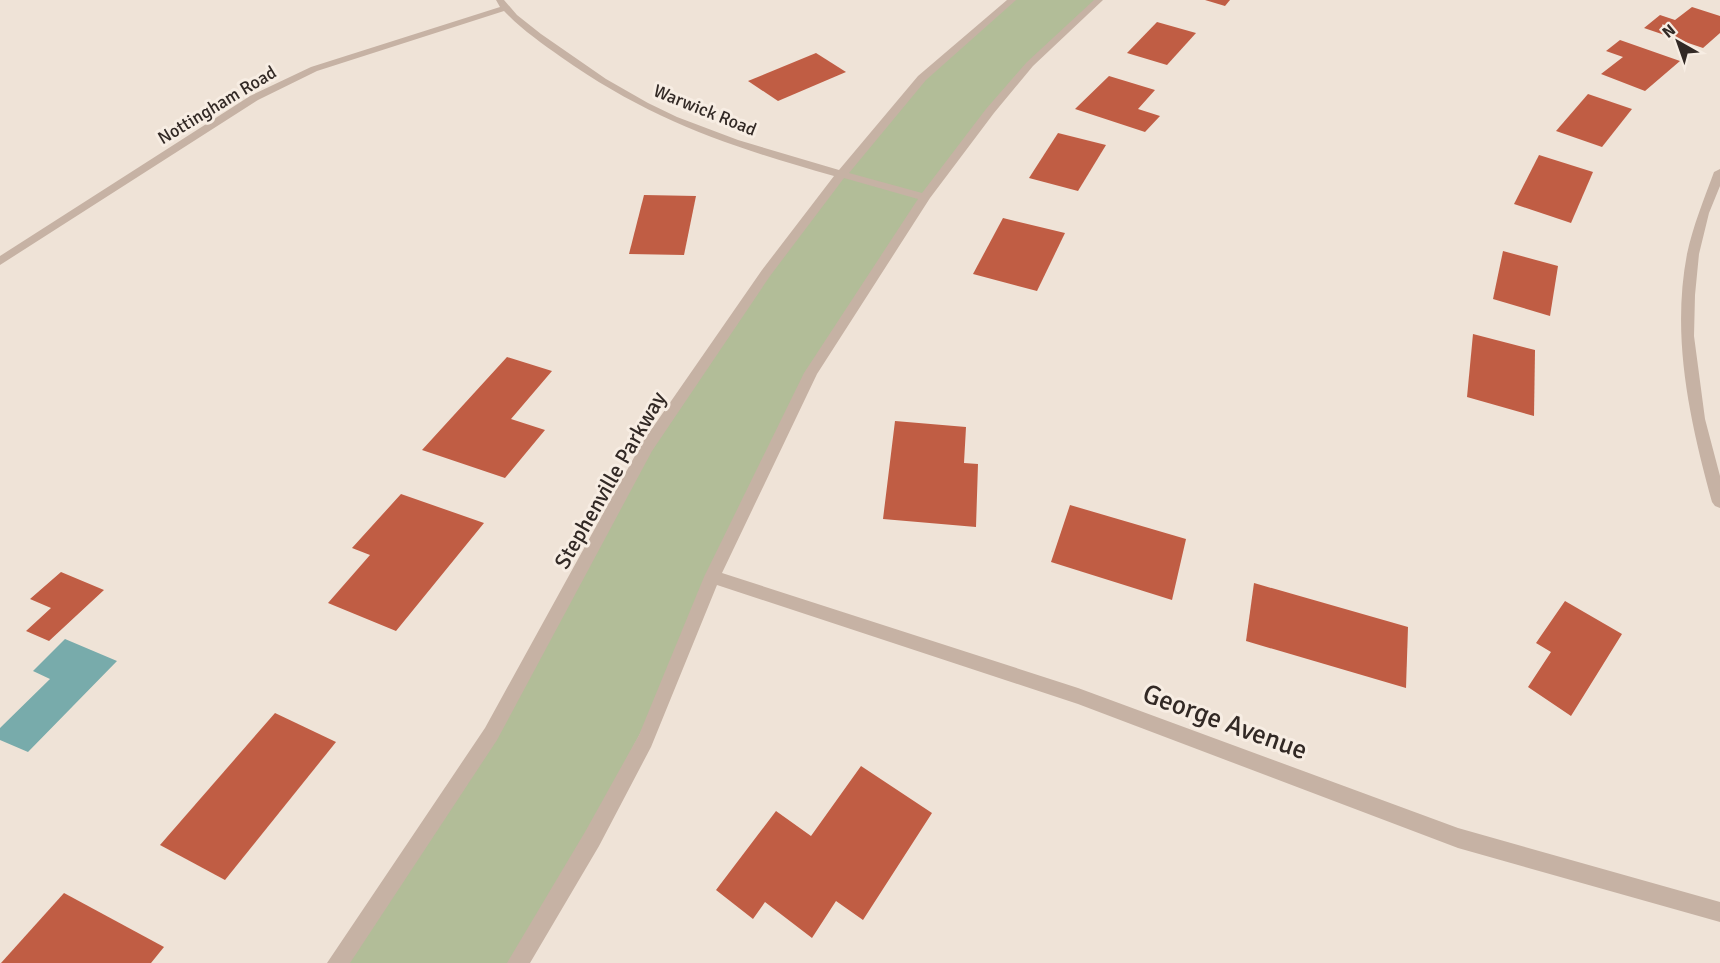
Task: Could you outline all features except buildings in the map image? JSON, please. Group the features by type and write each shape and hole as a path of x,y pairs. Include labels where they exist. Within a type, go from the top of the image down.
{"street":[{"name":"Stephenville Parkway","path":"338,963 491,734 647,447 766,273 842,174 922,78 1012,0"},
{"path":"518,963 592,839 645,741 712,578 811,373 925,197 990,111 1030,64 1099,0"},
{"name":"Warwick Road","path":"502,4 541,38 590,73 627,96 671,118 720,138 925,197"},
{"name":"Nottingham Road","path":"0,261 254,98 314,69 502,4"},
{"path":"1720,172 1711,190 1697,234 1688,278 1687,331 1692,394 1720,502"},
{"name":"George Avenue","path":"712,578 1078,696 1458,838 1720,912"}],"green space":[{"path":"1012,0 1099,0 1030,64 925,197 811,373 682,655 518,963 338,963 491,734 611,510 766,273 922,78"}],"water":[{"path":"65,639 117,661 28,752 0,740 0,728 50,679 33,671"}]}
